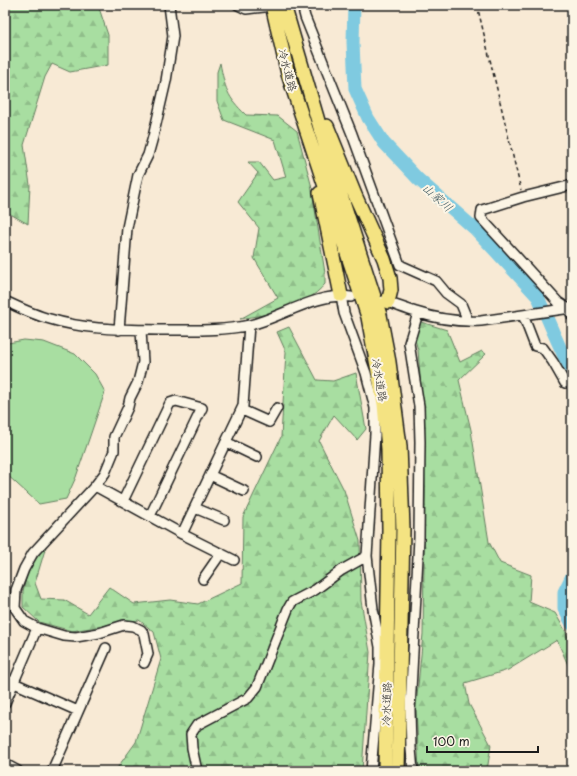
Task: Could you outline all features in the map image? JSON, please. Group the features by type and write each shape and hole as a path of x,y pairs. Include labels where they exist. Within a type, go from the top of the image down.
{"highway":[{"name":"冷水道路","path":"284,5 328,155 380,315 389,362 400,446 403,529 398,771"},
{"name":"冷水道路","path":"268,6 288,74 368,317 384,404 388,449 389,530 385,771"},
{"path":"303,72 384,259 390,278 391,290 385,302"},
{"path":"300,109 326,221 346,296"}],"street":[{"path":"119,330 127,228 138,175 148,156 154,137 166,81 173,36 169,5"},
{"path":"238,5 246,9 268,6"},
{"path":"302,5 304,17 352,134 400,265 436,282 446,293 461,304 468,321"},
{"path":"571,311 558,302 481,218 482,210 523,197 572,185"},
{"path":"6,303 52,320 83,327 119,330 206,330 249,325 272,318 313,301 346,296 344,312 366,373 375,408 375,434 367,556 373,609 380,647 380,664 371,771"},
{"path":"385,302 418,313 446,319 468,321 481,321 559,310 571,311"},
{"path":"414,771 411,749 410,709 419,538 420,442 419,406 409,343 418,313"},
{"path":"522,315 535,346 543,348 565,383"},
{"path":"182,534 242,410 249,325"},
{"path":"141,330 143,362 138,382 114,437 114,451 105,473 95,486 33,553 24,569 16,590 15,608 24,621 37,628 64,636 76,637 99,633 124,625 133,626 141,630 144,634 148,654 144,663"},
{"path":"123,501 170,403 176,401 202,408 150,516"},
{"path":"242,410 269,422 277,408"},
{"path":"226,442 257,457"},
{"path":"210,475 244,490"},
{"path":"95,486 182,534 234,560"},
{"path":"195,508 224,520"},
{"path":"203,579 221,553"},
{"path":"197,771 192,748 191,734 197,725 248,698 258,687 292,602 315,590 342,570 367,556"},
{"path":"5,703 37,628"},
{"path":"52,771 106,648"},
{"path":"5,679 78,711"},
{"path":"5,764 18,771"}],"path":[{"path":"477,5 523,197"}],"green space":[{"path":"5,5 98,5 108,35 108,65 70,72 52,64 45,77 24,145 30,185 28,224 5,211"},
{"path":"220,63 228,92 235,103 246,115 278,116 297,131 311,184 325,273 325,284 317,292 297,305 263,315 240,319 278,298 254,258 259,228 238,202 258,173 248,162 259,162 273,180 286,177 275,140 224,120 217,101 217,72"},
{"path":"421,322 447,330 460,362 482,351 486,354 459,380 471,430 489,542 500,563 531,575 529,602 555,613 566,632 572,649 572,674 557,640 508,670 465,683 469,704 491,745 487,771 419,771 416,707 423,634 425,493 423,413 418,350 413,333"},
{"path":"289,327 317,380 333,381 356,373 366,429 357,440 334,415 319,441 344,490 360,541 361,601 370,652 362,771 115,771 136,742 161,659 154,632 139,620 72,631 39,622 23,607 23,591 28,570 47,543 35,583 41,599 64,600 88,614 109,587 134,604 170,600 198,604 242,583 243,517 281,437 286,352 277,332"},
{"path":"24,340 44,342 75,354 95,374 105,392 76,477 66,499 39,504 5,473 5,346 8,343"}],"waterway":[{"name":"山家川","path":"354,5 353,42 355,89 368,118 384,143 418,179 475,229 538,297 564,356 572,370"},
{"name":"山家川","path":"572,576 564,592 564,608 572,624"}]}
